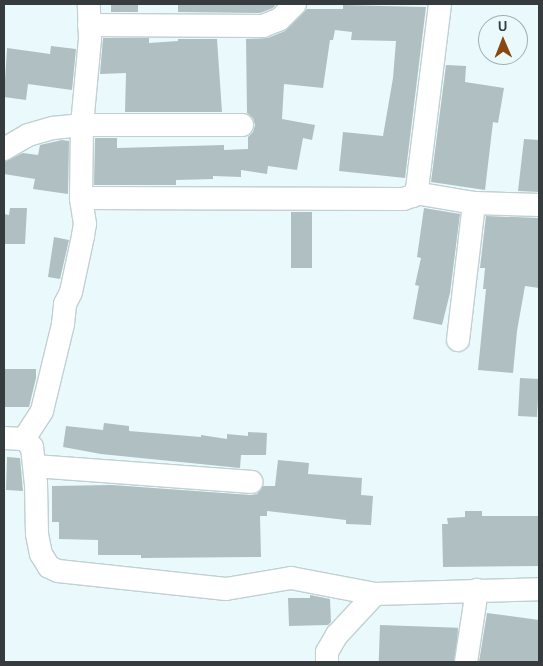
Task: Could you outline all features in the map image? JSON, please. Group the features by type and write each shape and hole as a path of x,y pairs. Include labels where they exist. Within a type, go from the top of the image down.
{"street":[{"path":"295,4 280,19 263,26 89,15 90,39 82,125 81,198 84,224 79,261 71,292 65,304 64,324 42,411 14,439 32,447 35,466 37,534 41,554 49,566 58,571 226,589 291,578 375,594 539,589"},
{"path":"81,198 409,198 415,193 440,4"},
{"path":"4,149 28,136 53,128 82,125 242,125"},
{"path":"415,193 474,203 539,205"},
{"path":"458,340 474,203"},
{"path":"35,466 251,482"},
{"path":"466,662 477,590"},
{"path":"327,662 331,643 375,594"}],"building":[{"path":"111,4 138,4 138,12 111,12"},
{"path":"178,4 276,4 273,8 260,13 178,12"},
{"path":"343,5 426,7 405,178 339,171 343,132 383,136 393,78 396,41 351,40 352,32 335,30 333,40 330,40 323,88 284,84 282,119 315,125 312,140 303,138 297,170 268,166 267,174 241,170 241,177 213,176 213,179 176,180 176,185 94,185 95,138 117,138 117,148 224,145 224,150 248,149 248,137 253,132 255,125 253,118 247,113 246,39 268,38 285,31 307,9 343,9"},
{"path":"103,38 149,38 149,43 178,41 178,39 217,39 222,112 125,112 126,73 100,74"},
{"path":"51,46 76,49 72,90 28,84 26,100 4,97 7,48 50,54"},
{"path":"446,65 466,66 465,82 504,88 498,123 493,122 485,190 431,182"},
{"path":"524,139 539,140 539,192 518,191"},
{"path":"62,140 69,141 68,194 33,189 35,179 4,174 4,162 23,153 38,155 40,145"},
{"path":"10,208 27,208 25,244 4,244 4,214 9,215"},
{"path":"424,208 460,214 450,293 442,325 413,319 419,286 415,285 421,258 417,257"},
{"path":"291,212 312,212 312,268 291,268"},
{"path":"486,216 539,218 539,288 525,286 517,331 513,373 478,370 486,289 483,289 485,268 480,268"},
{"path":"54,237 69,240 60,279 48,277"},
{"path":"4,369 36,369 36,378 29,407 4,407"},
{"path":"520,378 539,379 537,417 518,416"},
{"path":"104,423 129,426 129,431 201,437 201,435 227,439 227,434 248,436 248,432 267,433 266,455 241,455 240,468 101,454 63,447 66,426 103,430"},
{"path":"7,457 20,458 23,491 6,490"},
{"path":"278,460 309,463 308,474 362,478 361,495 373,496 371,525 346,524 346,520 267,511 267,516 260,516 261,557 141,558 141,555 98,555 98,540 59,539 59,522 52,522 52,486 112,485 251,495 257,494 263,486 275,486"},
{"path":"465,511 482,511 482,516 539,516 539,566 443,567 442,524 448,524 447,518 465,517"},
{"path":"310,595 330,599 331,622 328,625 289,626 288,598 310,598"},
{"path":"487,613 539,620 539,662 479,662"},
{"path":"380,625 458,628 457,662 379,662"}]}
